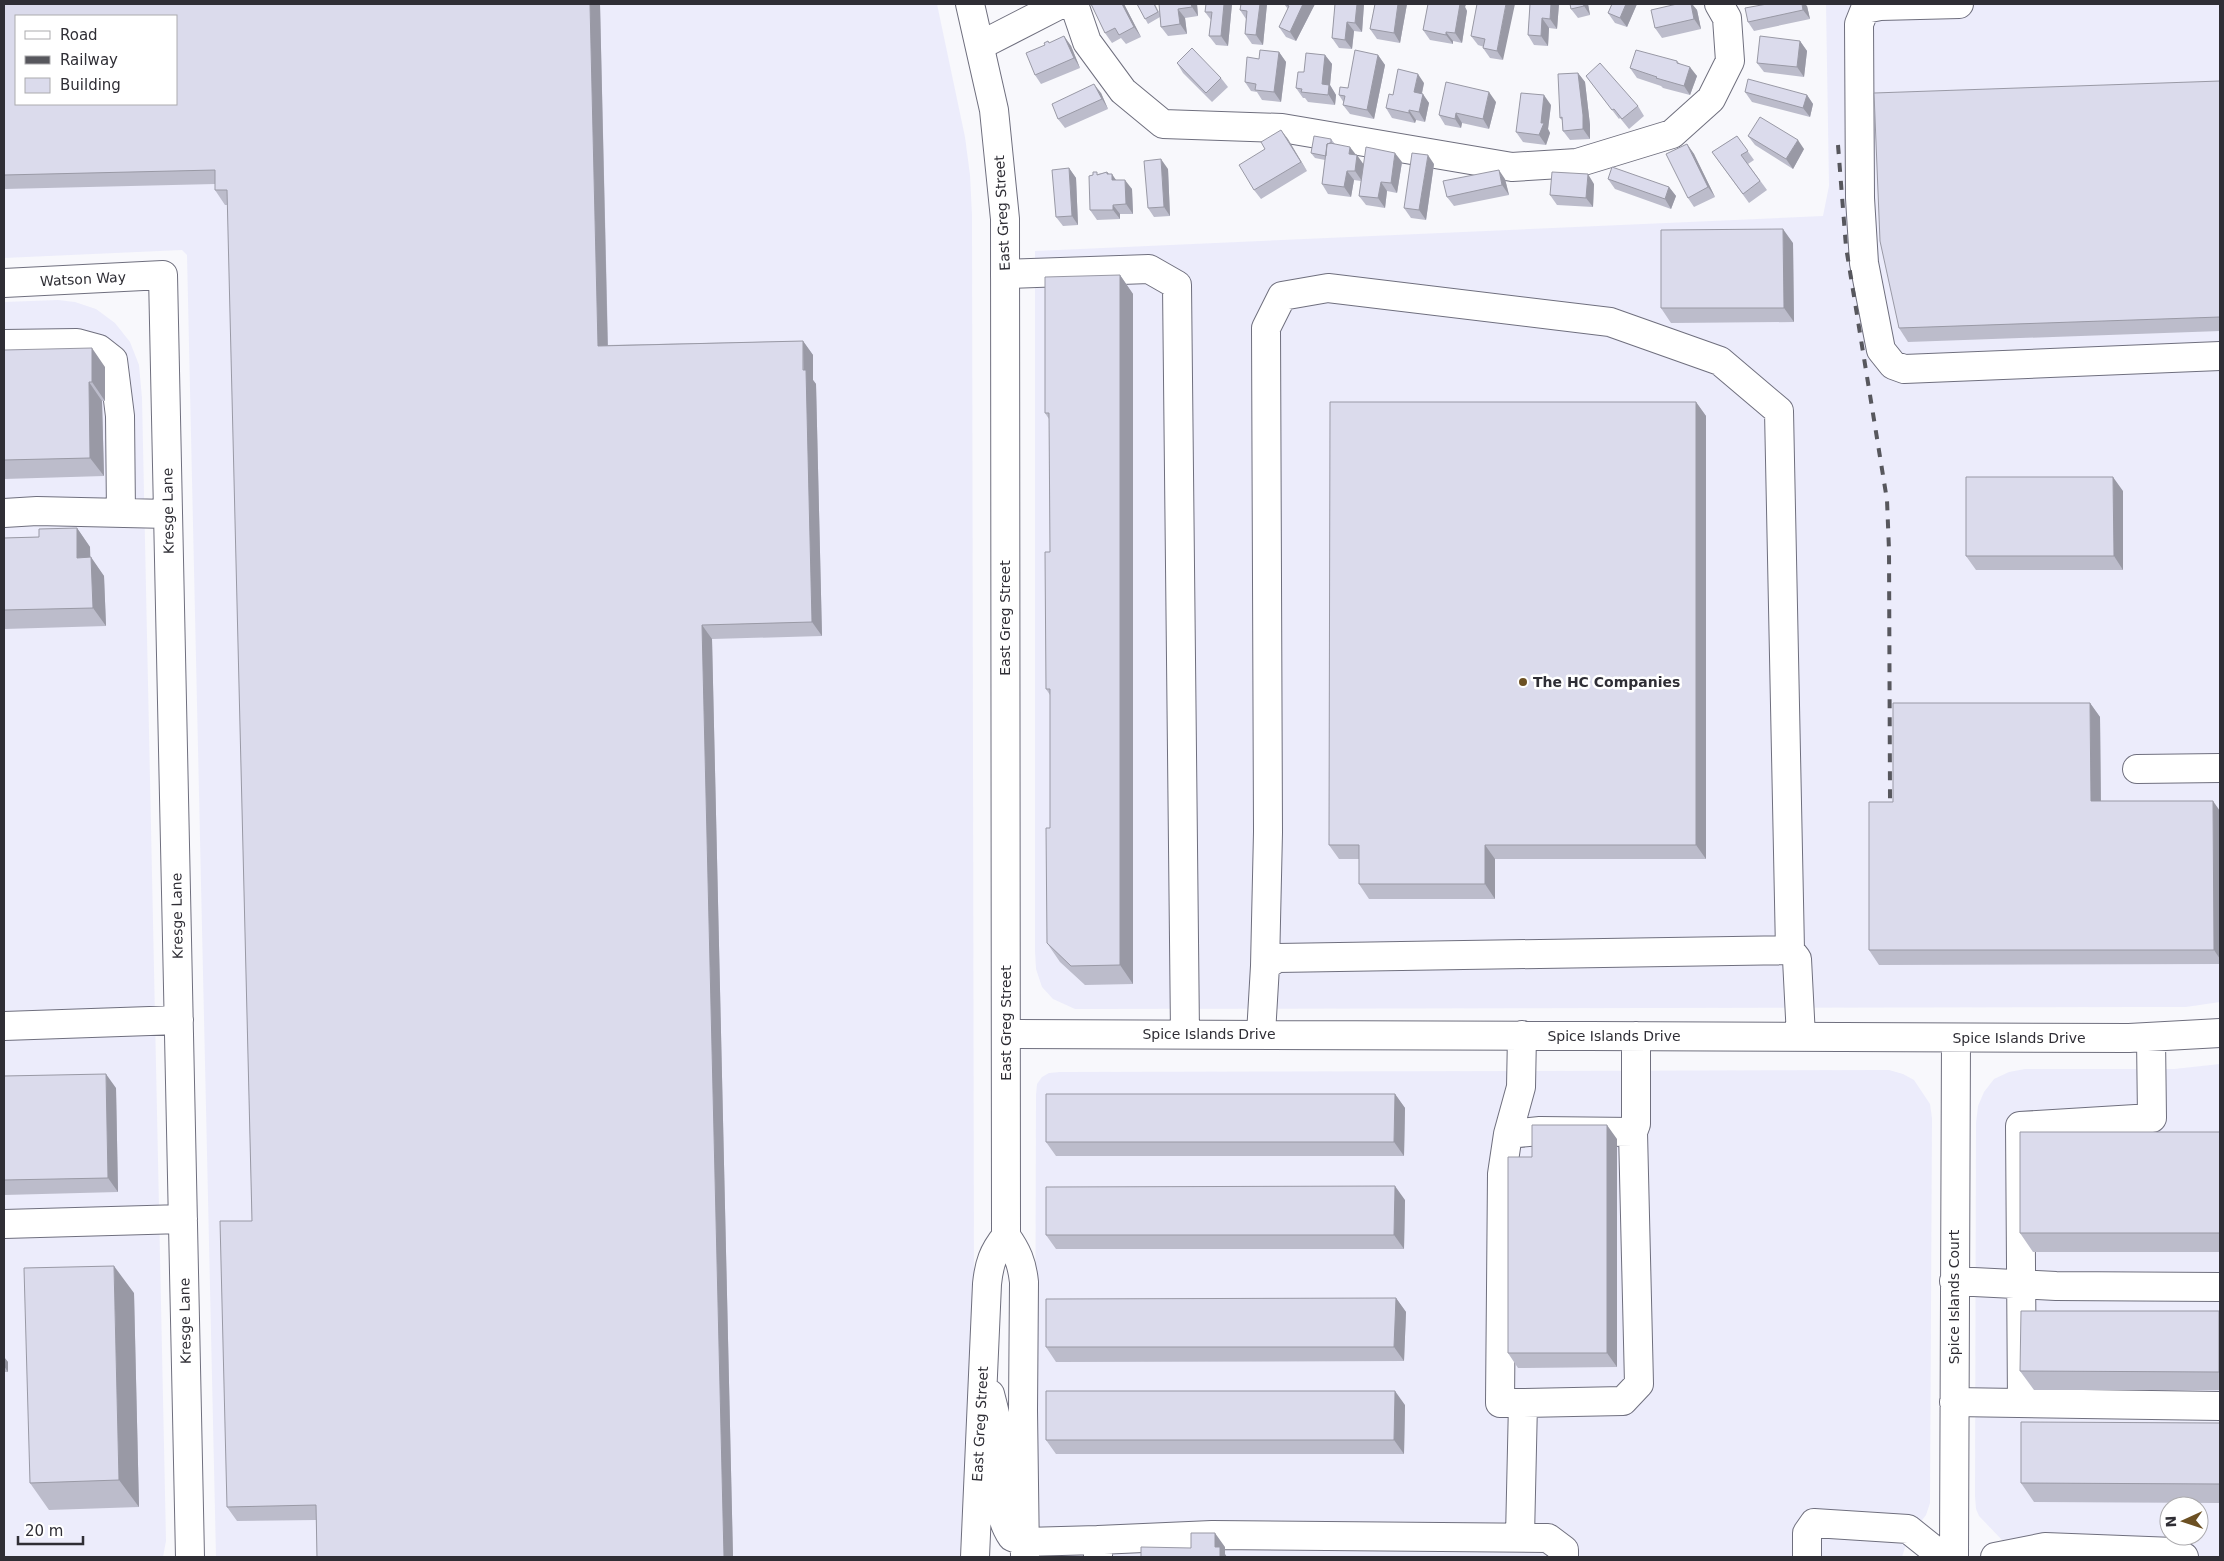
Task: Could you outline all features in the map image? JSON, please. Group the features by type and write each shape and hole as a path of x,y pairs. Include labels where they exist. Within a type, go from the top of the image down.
{"street":[{"name":"East Greg Street","path":"970,4 981,45 994,110 1005,219 1006,1236 994,1250 988,1265 975,1557"},
{"path":"981,45 1061,4"},
{"path":"1074,4 1087,42 1123,91 1163,124 1282,128 1512,167 1577,163 1672,134 1711,99 1730,60 1727,18 1719,4"},
{"path":"1959,4 1880,6 1865,9 1859,24 1860,198 1864,263 1881,350 1894,364 1904,369 2220,356"},
{"path":"1005,274 1149,269 1177,285 1185,1034"},
{"name":"Watson Way","path":"4,282 163,275"},
{"name":"Kresge Lane","path":"163,275 190,1557"},
{"path":"1261,1034 1265,966 1268,832 1266,328 1282,296 1328,288 1610,322 1720,360 1779,411 1790,950 1797,959 1801,1037"},
{"path":"4,344 77,343 99,349 113,360 120,416 121,513"},
{"path":"4,513 168,514"},
{"path":"2137,769 2220,768"},
{"path":"1265,966 1277,958 1790,950"},
{"path":"4,1026 179,1020"},
{"name":"Spice Islands Drive","path":"1007,1034 2150,1038 2220,1033"},
{"path":"1522,1035 1521,1088 1508,1134 1502,1174 1500,1403 1623,1401 1639,1384 1633,1132 1636,1124 1636,1036"},
{"name":"Spice Islands Court","path":"1954,1557 1956,1038"},
{"path":"2022,1403 2020,1126 2152,1118 2150,1038"},
{"path":"1508,1134 1540,1131 1633,1132"},
{"path":"4,1224 183,1220"},
{"path":"1006,1236 1016,1250 1022,1264 1024,1282 1025,1550"},
{"path":"1954,1281 2020,1285 2220,1287"},
{"path":"983,1366 999,1431 1003,1520 1012,1537 1025,1550 1098,1548 1212,1535 1290,1546 1372,1547 1478,1547 1520,1537 1548,1538 1564,1550 1564,1557"},
{"path":"1954,1402 2220,1406"},
{"path":"1520,1537 1523,1403"},
{"path":"1807,1557 1807,1532 1814,1523 1908,1530 1944,1557"},
{"path":"1995,1557 2045,1546 2174,1552 2184,1557"}],"shaded area":[{"path":"4,4 937,4 965,137 970,175 972,215 974,1289 960,1557 216,1557 187,255 182,250 4,258"},
{"path":"1826,4 2220,4 2220,1002 2186,1007 1075,1009 1053,999 1042,987 1036,969 1035,951 1035,251 1823,216 1829,186"},
{"path":"58,300 75,302 96,309 115,323 130,342 139,365 142,398 166,1541 163,1557 4,1557 4,302"},
{"path":"2220,1064 2220,1557 2007,1557 2002,1540 1979,1516 1976,1509 1976,1123 1978,1106 1984,1092 1994,1079 2009,1072 2025,1069 2174,1069"},
{"path":"1889,1070 1914,1080 1930,1104 1932,1118 1930,1503 1926,1515 1908,1538 1902,1557 1039,1557 1035,1440 1036,1095 1037,1084 1042,1077 1049,1073 1060,1072"}],"building":[{"path":"4,4 590,4 598,346 803,341 803,370 806,370 812,622 702,625 724,1557 317,1557 316,1505 227,1507 220,1221 252,1221 227,190 215,190 215,170 4,175"},
{"path":"1091,4 1122,4 1134,27 1119,35 1115,28 1105,33"},
{"path":"1137,4 1154,4 1158,12 1145,19"},
{"path":"1159,4 1191,4 1192,7 1178,9 1180,24 1161,27"},
{"path":"1206,4 1224,4 1221,36 1209,36 1212,12 1205,12"},
{"path":"1241,4 1260,4 1256,35 1245,34 1247,11 1240,10"},
{"path":"1285,4 1303,4 1290,32 1279,27 1289,6"},
{"path":"1335,4 1357,4 1355,23 1347,22 1345,40 1332,38"},
{"path":"1375,4 1398,4 1394,33 1370,29"},
{"path":"1428,4 1460,4 1455,33 1446,32 1446,35 1423,30"},
{"path":"1477,4 1506,4 1497,51 1483,48 1485,39 1471,36"},
{"path":"1530,4 1551,4 1550,19 1542,18 1541,36 1528,35"},
{"path":"1570,4 1583,4 1584,6 1571,9"},
{"path":"1612,4 1626,4 1620,18 1608,13"},
{"path":"1677,4 1691,4 1694,19 1655,28 1651,10"},
{"path":"1767,4 1802,4 1803,10 1748,22 1745,8"},
{"path":"1064,36 1074,58 1035,75 1026,53 1045,45 1044,43 1048,41 1049,43"},
{"path":"1760,36 1800,41 1797,67 1757,63"},
{"path":"1192,48 1221,78 1206,93 1177,63"},
{"path":"1260,50 1279,52 1274,92 1255,90 1256,84 1245,82 1247,57 1259,59"},
{"path":"1355,50 1378,55 1367,110 1343,105 1345,96 1339,95 1340,87 1348,88"},
{"path":"1636,50 1677,61 1677,63 1690,67 1684,86 1630,68"},
{"path":"1306,53 1325,55 1322,84 1329,85 1328,95 1301,92 1302,89 1296,88 1298,72 1304,72"},
{"path":"1600,63 1638,106 1622,119 1614,109 1612,110 1586,76"},
{"path":"1398,69 1418,74 1414,92 1423,94 1419,112 1409,110 1409,113 1386,108 1389,94 1393,95"},
{"path":"1578,73 1583,129 1563,131 1562,117 1560,118 1558,74"},
{"path":"1748,79 1807,95 1803,108 1745,92"},
{"path":"2220,81 2220,317 1899,328 1880,241 1874,93"},
{"path":"1446,82 1489,92 1483,119 1456,113 1455,119 1439,115"},
{"path":"1094,84 1102,99 1058,119 1052,104"},
{"path":"1521,93 1544,95 1541,123 1544,123 1539,135 1516,132"},
{"path":"1760,117 1798,140 1786,159 1748,136"},
{"path":"1281,130 1301,162 1254,190 1239,165 1265,149 1261,142"},
{"path":"1314,136 1331,139 1331,143 1327,144 1326,156 1311,153"},
{"path":"1737,136 1748,151 1741,155 1760,181 1743,194 1712,152"},
{"path":"1327,144 1350,147 1349,154 1357,155 1355,171 1347,171 1344,187 1322,184"},
{"path":"1687,144 1708,187 1688,198 1666,154"},
{"path":"1366,147 1395,153 1391,183 1381,182 1378,198 1359,196"},
{"path":"1412,153 1428,155 1419,210 1404,208"},
{"path":"1161,159 1164,207 1148,208 1144,161"},
{"path":"1612,167 1669,187 1665,199 1608,179"},
{"path":"1069,168 1072,216 1056,217 1052,170"},
{"path":"1499,170 1502,185 1447,197 1443,181"},
{"path":"1093,172 1097,172 1097,175 1107,172 1107,174 1112,174 1112,180 1125,180 1126,204 1113,205 1113,210 1090,210 1089,176 1093,175"},
{"path":"1552,172 1588,174 1586,198 1550,195"},
{"path":"1783,229 1784,308 1661,308 1661,230"},
{"path":"1120,275 1120,965 1071,966 1047,943 1046,828 1050,828 1050,689 1046,689 1045,552 1050,552 1049,413 1045,413 1045,277"},
{"path":"92,348 92,382 89,382 90,458 4,460 4,350"},
{"name":"The HC Companies","path":"1330,402 1696,402 1696,845 1485,845 1485,884 1359,884 1359,845 1329,845"},
{"path":"1966,477 2113,477 2114,556 1966,556"},
{"path":"77,528 77,558 91,557 93,608 4,610 4,538 39,537 39,529"},
{"path":"1893,703 2090,703 2091,801 2213,801 2214,950 1869,950 1869,802 1893,802"},
{"path":"106,1074 108,1178 4,1180 4,1076"},
{"path":"1046,1094 1395,1094 1394,1142 1046,1142"},
{"path":"1532,1125 1607,1125 1607,1353 1508,1353 1508,1157 1532,1157"},
{"path":"2020,1132 2220,1132 2220,1233 2020,1233"},
{"path":"1395,1186 1394,1235 1046,1235 1046,1187"},
{"path":"114,1266 119,1480 30,1483 24,1268"},
{"path":"1396,1298 1394,1347 1046,1347 1046,1299"},
{"path":"2021,1311 2219,1311 2219,1372 2020,1371"},
{"path":"1046,1391 1395,1391 1394,1440 1046,1440"},
{"path":"2021,1422 2220,1423 2220,1484 2021,1483"},
{"path":"1191,1533 1215,1533 1215,1547 1220,1547 1220,1557 1141,1557 1141,1547 1191,1548"}],"railway":[{"path":"1838,145 1846,247 1887,500 1890,799"}],"place":[{"name":"The HC Companies","path":"1523,682"}]}
